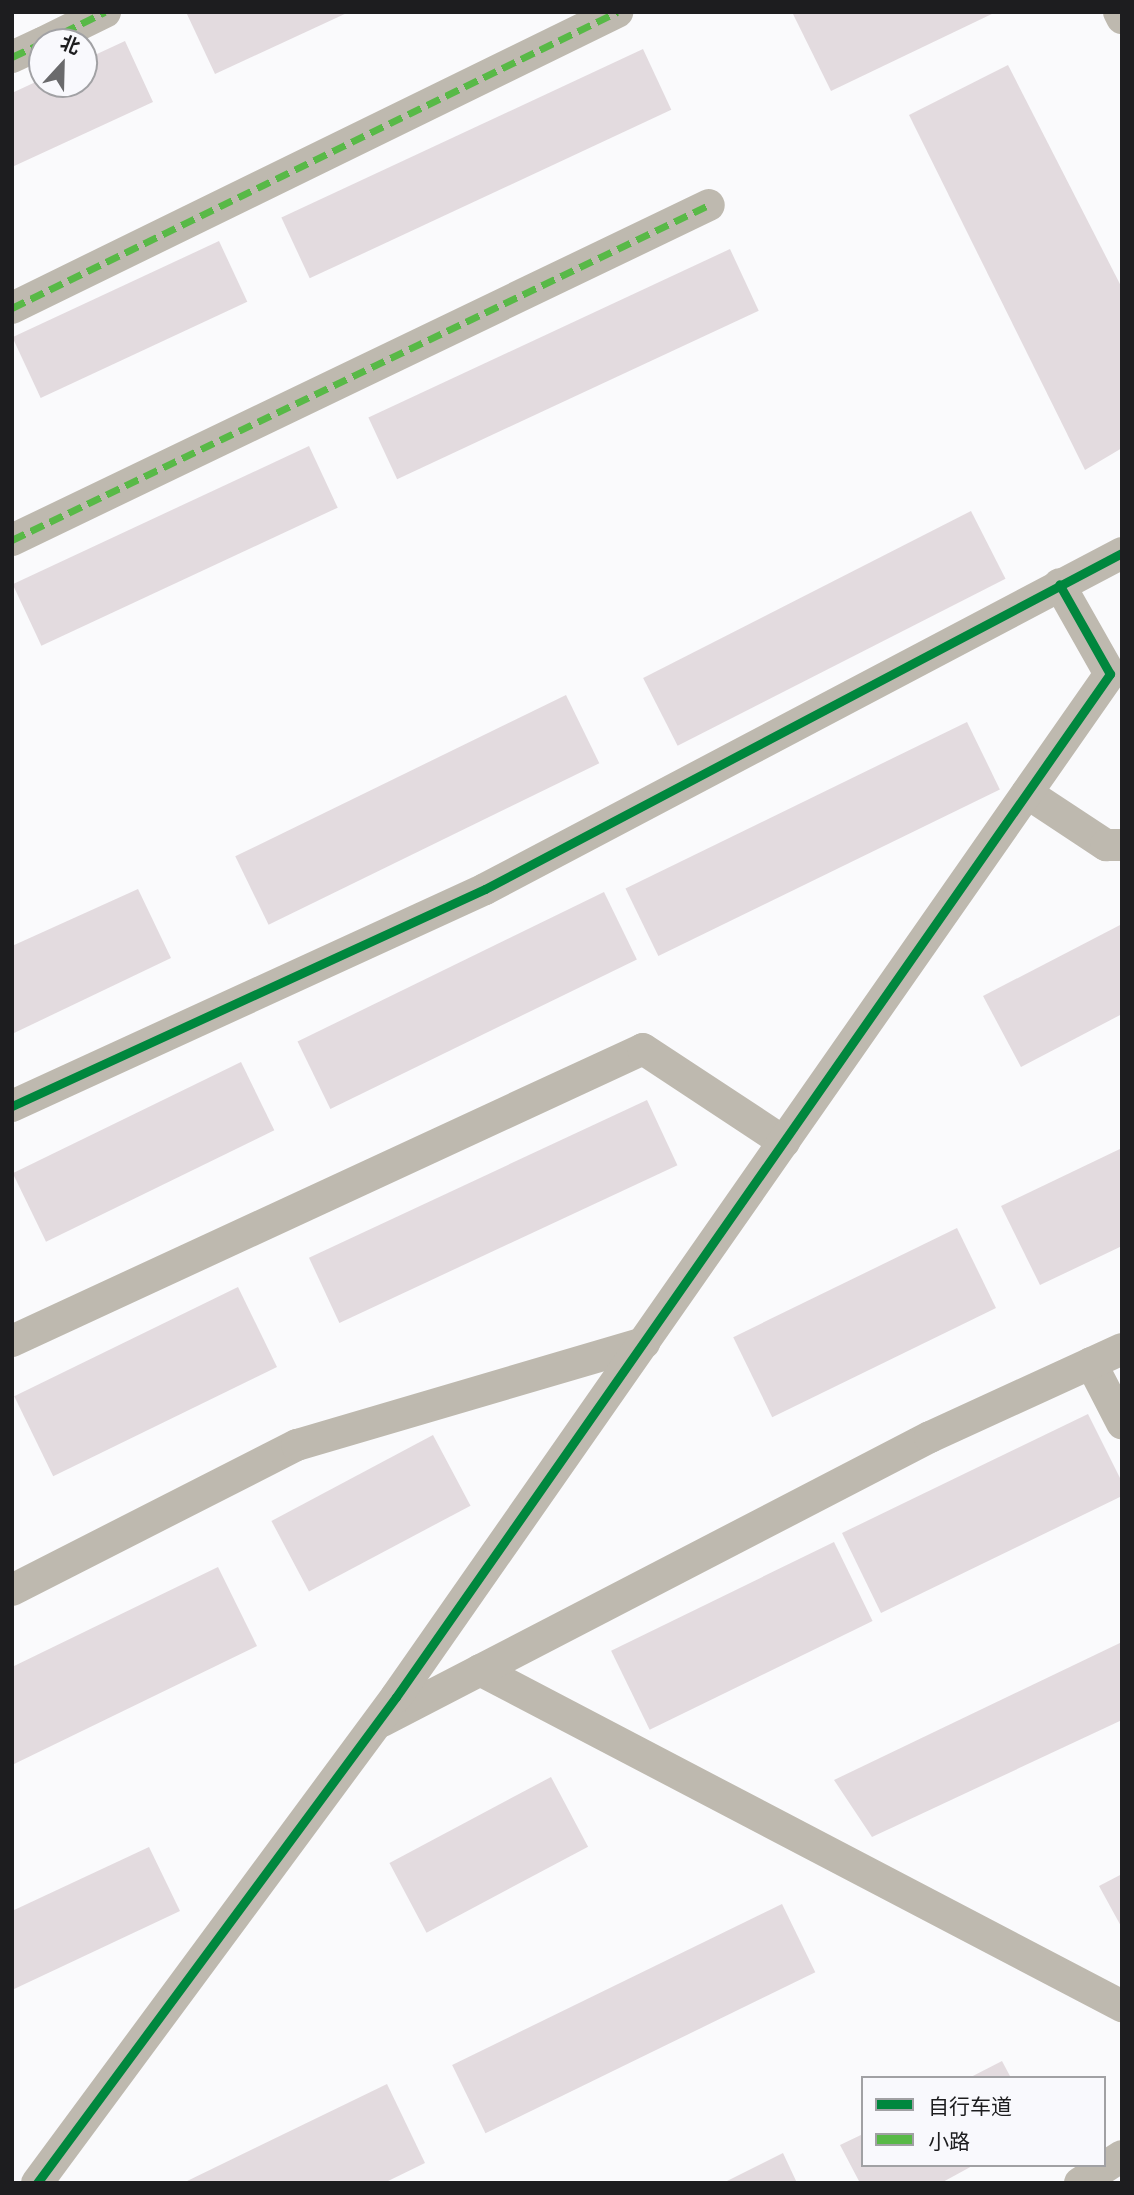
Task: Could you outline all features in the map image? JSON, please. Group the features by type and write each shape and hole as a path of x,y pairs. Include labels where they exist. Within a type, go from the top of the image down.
{"street":[{"path":"72,28 105,12"},
{"path":"12,308 617,12"},
{"path":"1119,12 1122,18"},
{"path":"12,57 28,49"},
{"path":"12,540 709,205"},
{"path":"12,1106 485,889 1122,553"},
{"path":"37,2183 375,1724 1027,793 1116,675 1059,584"},
{"path":"1027,793 1106,845 1122,845"},
{"path":"12,1340 643,1049 784,1142"},
{"path":"12,1590 297,1445 644,1343"},
{"path":"375,1724 930,1437 1122,1349"},
{"path":"1091,1363 1122,1423"},
{"path":"480,1670 1122,2006"},
{"path":"1106,2166 1122,2156"},
{"path":"1080,2183 1105,2167"}],"building":[{"path":"186,12 349,12 215,74"},
{"path":"792,12 996,12 831,91"},
{"path":"125,41 153,102 12,167 12,93 28,86 28,98 98,98 98,54"},
{"path":"643,49 671,110 310,278 281,218"},
{"path":"1008,65 1122,288 1122,448 1085,470 909,115"},
{"path":"219,241 247,302 41,398 12,337"},
{"path":"730,249 759,311 397,479 368,418"},
{"path":"309,446 338,508 41,646 13,584"},
{"path":"971,511 1006,579 678,746 643,678"},
{"path":"566,695 599,763 269,925 235,856"},
{"path":"967,722 1000,789 658,956 625,889"},
{"path":"138,889 171,958 12,1034 12,946"},
{"path":"604,892 637,959 330,1109 298,1041"},
{"path":"1122,924 1122,1014 1021,1067 983,996"},
{"path":"241,1062 274,1130 46,1242 13,1173"},
{"path":"647,1100 677,1165 339,1323 309,1258"},
{"path":"1122,1148 1122,1246 1040,1285 1001,1206"},
{"path":"957,1228 996,1308 772,1417 733,1337"},
{"path":"238,1287 277,1367 53,1476 14,1396"},
{"path":"1088,1414 1122,1482 1122,1496 881,1613 842,1533"},
{"path":"433,1435 471,1506 309,1592 271,1521"},
{"path":"834,1542 873,1621 650,1730 611,1651"},
{"path":"218,1567 257,1646 12,1765 12,1667"},
{"path":"1122,1642 1122,1720 872,1837 834,1780"},
{"path":"551,1777 588,1847 427,1933 389,1863"},
{"path":"149,1847 180,1911 12,1990 12,1911"},
{"path":"1122,1874 1122,1928 1099,1886"},
{"path":"782,1904 815,1972 485,2133 452,2065"},
{"path":"1002,2061 1010,2076 973,2076"},
{"path":"387,2084 425,2163 384,2183 183,2183"},
{"path":"861,2135 861,2167 970,2167 941,2183 860,2183 840,2145"},
{"path":"783,2153 797,2183 723,2183"}],"marked path":[{"path":"72,28 105,12"},
{"path":"12,308 617,12"},
{"path":"12,57 28,50"},
{"path":"12,540 709,205"}],"cycle path":[{"path":"12,1106 485,889 1122,553"},
{"path":"37,2183 396,1697 1110,674 1059,584"}]}
